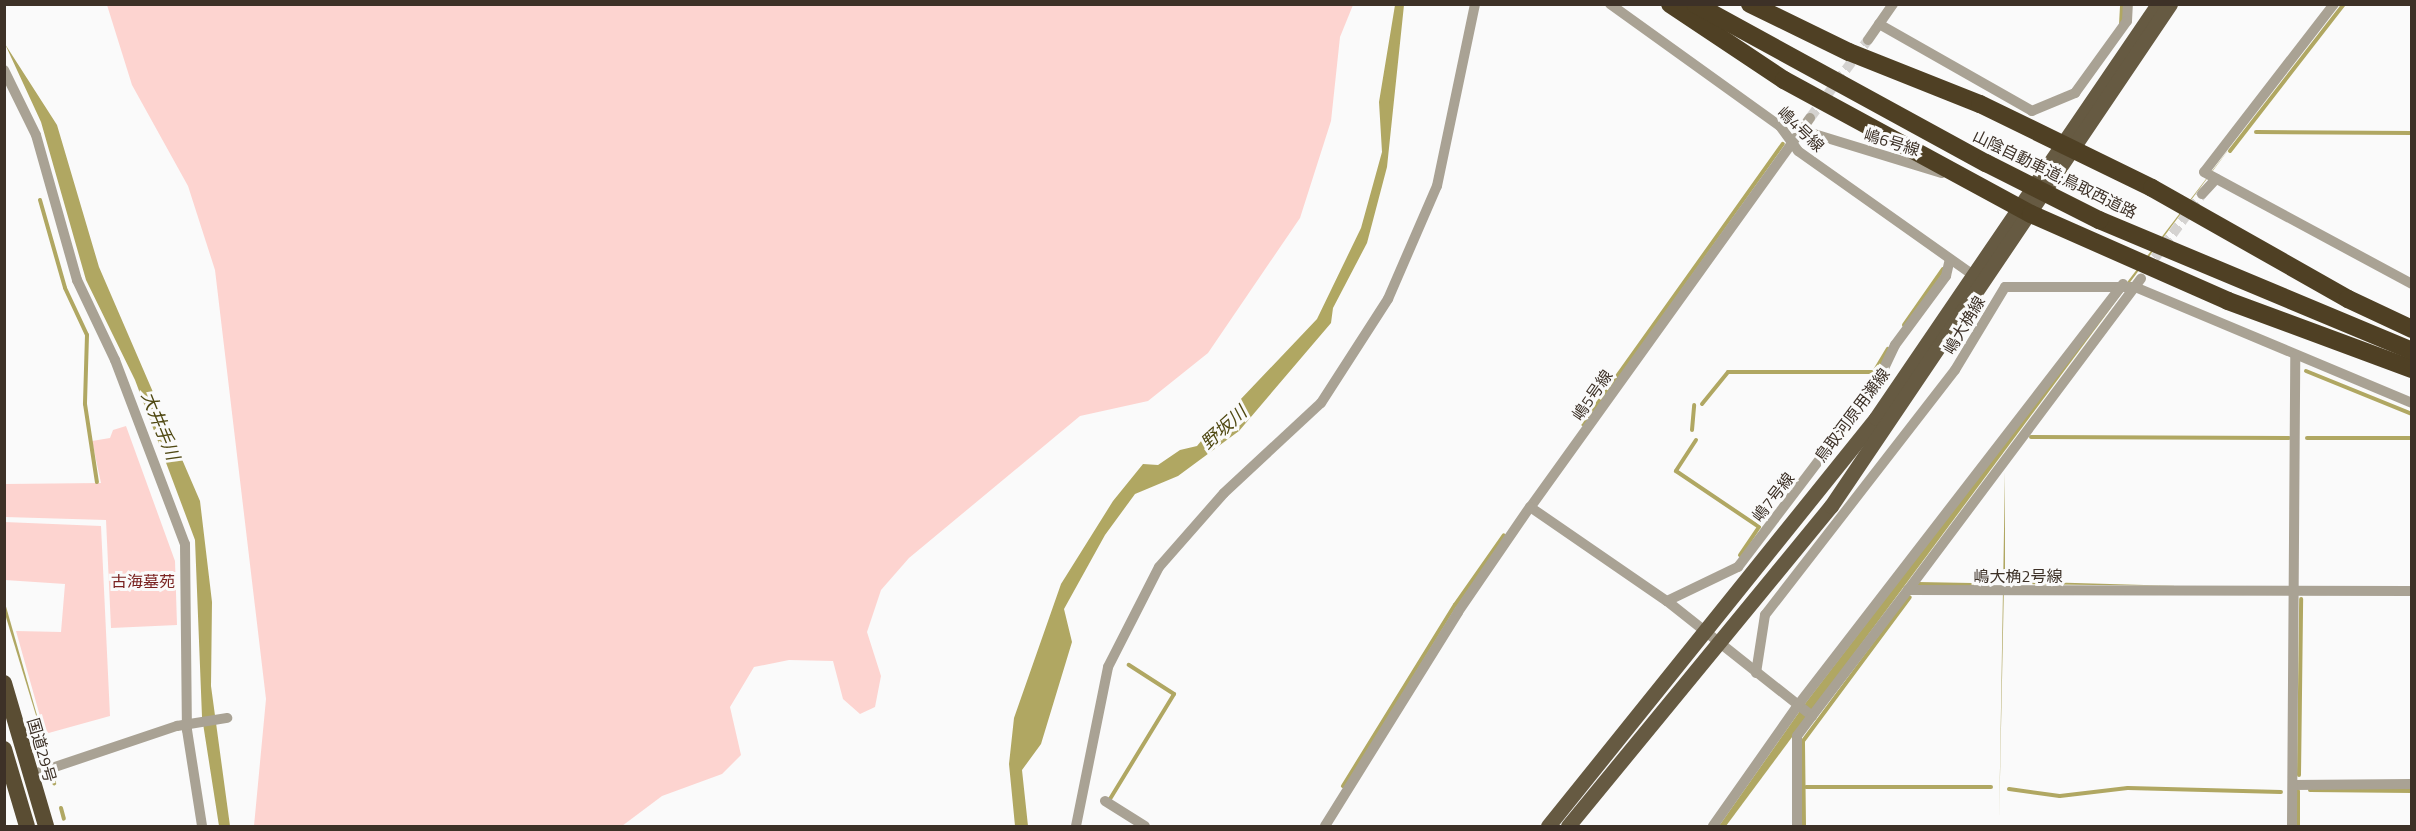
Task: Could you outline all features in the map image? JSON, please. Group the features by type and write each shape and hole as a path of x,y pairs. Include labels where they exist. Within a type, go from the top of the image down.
{"highway":[{"name":"山陰自動車道;鳥取西道路","path":"1695,4 1988,160 2101,216 2412,351"},
{"name":"山陰自動車道;鳥取西道路","path":"1711,4 1988,160"},
{"path":"1750,4 1849,52 1980,104 2064,148 2225,225 2348,299 2412,329"},
{"path":"1673,7 1784,81 2024,210 2228,301 2412,369"},
{"name":"山陰自動車道;鳥取西道路","path":"2101,216 2412,343"},
{"name":"国道29号","path":"4,683 46,826"},
{"path":"4,749 27,826"}],"main road":[{"name":"鳥取河原用瀬線","path":"2141,38 2158,4"},
{"name":"鳥取河原用瀬線","path":"1548,826 1831,506 1987,281 2024,210 2064,148 2141,38 2170,4"},
{"name":"鳥取河原用瀬線","path":"1568,826 1714,639 1876,418 1972,274 2024,210"}],"street":[{"path":"1076,826 1108,667 1153,576 1195,523 1321,403 1388,299 1437,186 1475,4"},
{"name":"嶋4号線","path":"1610,4 1794,140 1798,152 1972,274"},
{"path":"1868,40 1893,4"},
{"path":"1879,24 2032,111 2075,93 2127,21 2128,4"},
{"path":"2334,4 2204,172 2412,284"},
{"path":"2127,21 2141,38"},
{"path":"4,70 36,135 77,280 119,371 185,544 187,724 202,826"},
{"name":"嶋5号線","path":"1325,826 1458,612 1530,507 1810,118"},
{"name":"嶋6号線","path":"1801,130 1974,182"},
{"path":"2202,194 2216,179"},
{"name":"嶋7号線","path":"1667,602 1738,567 1876,385 1895,345 1946,276 1950,259"},
{"path":"1987,281 2004,286"},
{"path":"1797,826 1797,736 2138,282"},
{"name":"嶋大桷線","path":"1756,673 1766,615 1955,370 2004,286 2138,282 2295,355 2412,403"},
{"path":"1713,826 1798,705 2123,284"},
{"path":"2292,826 2295,355"},
{"path":"1530,507 1667,602 1812,716"},
{"name":"嶋大桷2号線","path":"1908,590 2412,591"},
{"path":"31,775 187,724 227,718"},
{"path":"2293,785 2412,784"},
{"path":"1105,801 1145,826"}],"green space":[{"path":"107,4 1353,5 1340,37 1331,121 1300,218 1208,353 1148,401 1080,416 909,558 881,590 867,632 881,676 875,707 860,714 843,699 833,661 789,660 754,667 730,707 741,755 722,774 662,796 622,826 254,826 266,699 215,270 188,186 132,85"},
{"name":"古海墓苑","path":"126,426 175,561 177,625 111,628 106,520 5,517 5,484 101,483 92,441 110,438 113,430"},
{"path":"4,522 101,526 110,716 45,734 16,631 61,632 65,584 5,580"}],"water":[{"name":"野坂川","path":"1395,5 1404,5 1387,167 1367,243 1333,308 1331,323 1239,431 1178,476 1135,494 1105,535 1064,609 1072,642 1041,744 1022,770 1028,826 1015,826 1009,764 1014,718 1061,584 1113,501 1143,464 1158,465 1180,450 1197,446 1211,429 1232,417 1239,401 1317,319 1361,228 1382,152 1379,102"},
{"name":"大井手川","path":"5,44 57,125 99,267 200,501 212,602 211,686 230,826 219,826 202,717 195,540 135,380 86,280 41,122"},
{"path":"2232,145 1726,826 1719,826 1804,705"},
{"path":"2005,471 2005,581 2179,586 2004,584 1999,826"},
{"path":"5,603 50,761 5,614"}],"waterway":[{"path":"2121,25 2122,4"},
{"path":"2230,151 2344,4"},
{"path":"2256,132 2412,133"},
{"path":"1583,424 1783,144"},
{"path":"40,200 65,288 87,335 85,404 97,482"},
{"path":"1904,325 1943,269"},
{"path":"1702,404 1728,372 1874,372 1888,349"},
{"path":"2306,371 2412,414"},
{"path":"1692,430 1694,405"},
{"path":"2031,437 2289,438"},
{"path":"2307,438 2412,438"},
{"path":"1696,440 1676,471 1759,527 1740,555"},
{"path":"1343,786 1455,605 1504,535"},
{"path":"1918,584 1972,585"},
{"path":"1804,826 1803,741 1910,597"},
{"path":"2299,775 2301,599"},
{"path":"1110,799 1174,694 1129,665"},
{"path":"51,775 54,783"},
{"path":"1806,787 1991,787"},
{"path":"2009,789 2060,796 2128,788 2281,792"},
{"path":"2310,790 2412,791"},
{"path":"2298,791 2298,826"},
{"path":"61,808 64,819"}],"tunnel":[{"path":"1810,118 1868,40"},
{"path":"2146,270 2202,194"}]}
